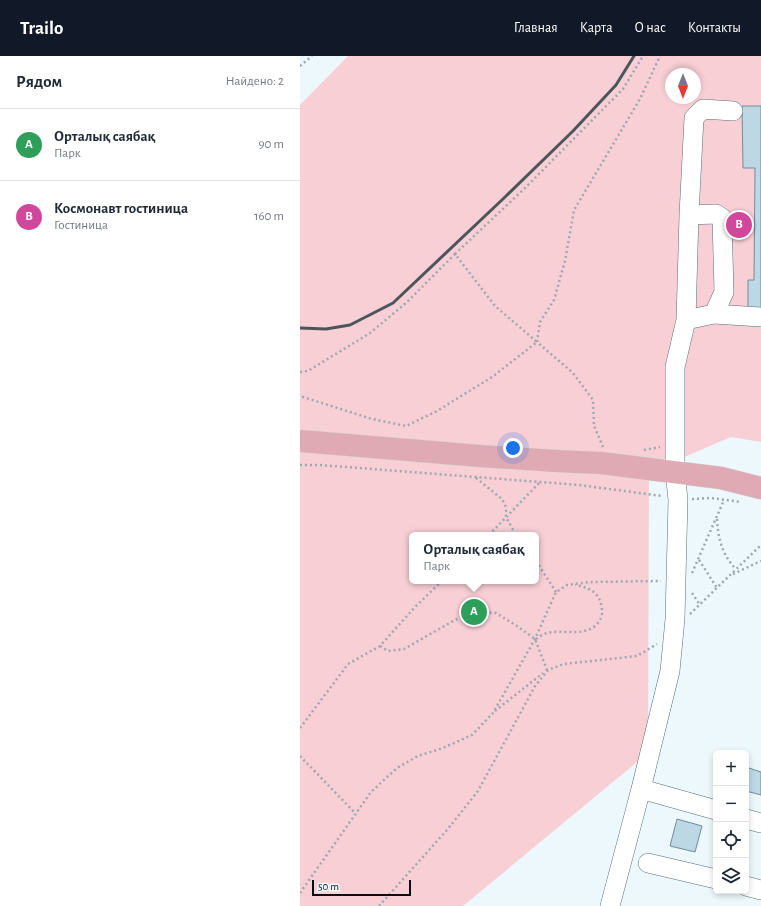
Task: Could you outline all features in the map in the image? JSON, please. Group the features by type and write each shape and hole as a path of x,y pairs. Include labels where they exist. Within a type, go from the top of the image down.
{"main road":[{"path":"300,441 556,461 601,462 720,478 761,488"}],"street":[{"path":"610,906 670,672 674,630 683,580 675,471 675,367 686,320 694,118 703,109 734,111"},
{"path":"689,215 716,214 722,218 724,292 714,314"},
{"path":"686,320 714,314 761,317"},
{"path":"641,789 713,809"},
{"path":"749,820 761,823"},
{"path":"648,863 713,878"},
{"path":"749,887 761,890"}],"path":[{"path":"300,66 312,56"},
{"path":"300,372 308,371 370,333 406,303 455,254 523,190 623,89 643,56"},
{"path":"300,396 372,420 406,426 437,411 492,377 537,342 540,322 554,300 565,261 574,210 640,99 660,56"},
{"path":"455,254 495,306 573,372 593,400 594,426 605,451"},
{"path":"639,451 675,444"},
{"path":"300,465 320,465 579,485 678,500 711,498 746,504"},
{"path":"475,477 502,499 506,507 506,517 514,532"},
{"path":"492,532 540,482"},
{"path":"494,713 535,639 556,592 567,585 590,582 683,580 698,560 724,500"},
{"path":"716,517 721,546 725,555 736,569"},
{"path":"300,892 371,792 397,768 418,756 443,748 472,735 494,713 548,670 564,664 637,656 662,641 761,545"},
{"path":"698,560 717,588"},
{"path":"729,576 761,561"},
{"path":"539,566 556,592"},
{"path":"300,728 348,664 380,646 439,584"},
{"path":"535,639 547,633 574,633 596,626 602,616 602,604 596,594 587,587 573,584"},
{"path":"691,592 700,605"},
{"path":"380,646 388,651 404,649 455,620 471,614 483,612 496,613 535,639 548,670"},
{"path":"380,906 447,830 478,791 535,686 548,670"},
{"path":"300,756 355,814"}],"shaded area":[{"path":"348,56 761,56 761,442 731,437 649,472 648,753 463,906 300,906 300,105"}],"building":[{"path":"742,106 761,106 761,313 748,313 748,280 754,280 755,168 743,168"},
{"path":"749,768 761,772 761,795 749,792"},
{"path":"677,819 702,826 695,852 670,846"}],"railway":[{"path":"300,328 326,329 350,325 393,303 573,131 616,85 634,56"}],"place":[{"name":"Космонавт гостиница","path":"739,225"},
{"name":"Орталық саябақ","path":"474,612"}]}
